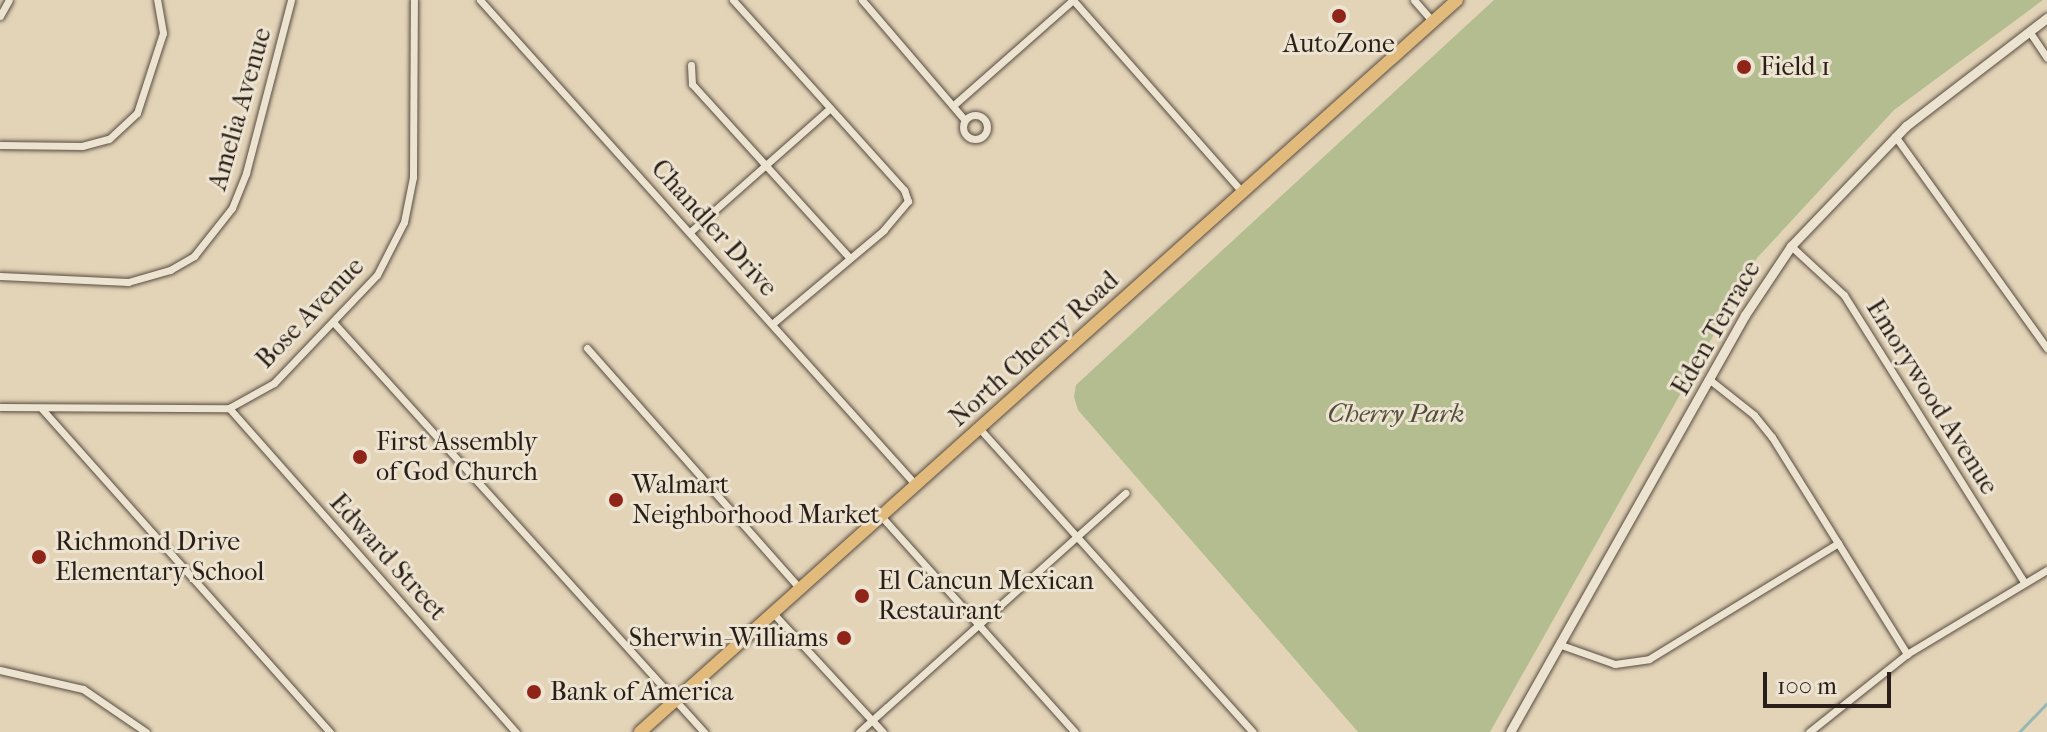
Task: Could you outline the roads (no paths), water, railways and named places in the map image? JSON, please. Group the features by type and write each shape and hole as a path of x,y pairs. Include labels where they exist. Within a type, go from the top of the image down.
{"main road":[{"name":"North Cherry Road","path":"640,732 1457,0"}],"street":[{"path":"0,16 9,0"},
{"path":"0,145 82,146 109,139 137,113 163,33 157,0"},
{"name":"Amelia Avenue","path":"0,276 128,282 170,270 194,256 232,208 246,173 291,0"},
{"name":"Bose Avenue","path":"0,407 229,408 274,383 377,275 404,222 413,177 414,0"},
{"name":"Chandler Drive","path":"480,0 916,485"},
{"path":"733,0 908,201 893,221 848,256 773,323"},
{"path":"862,0 956,103 965,120"},
{"path":"956,103 1073,0 1242,192"},
{"path":"1414,0 1433,22"},
{"name":"Eden Terrace","path":"1510,732 1710,380 1791,246 1895,136 1955,84 2047,18"},
{"path":"2029,31 2047,58"},
{"path":"691,65 692,84 764,167 848,256"},
{"path":"690,232 830,108"},
{"path":"1895,136 2047,348"},
{"name":"Emorywood Avenue","path":"1791,246 1844,295 2024,582"},
{"path":"334,323 704,732"},
{"path":"587,348 800,589"},
{"path":"1710,380 1763,426 1907,654"},
{"name":"Edward Street","path":"229,408 516,732"},
{"path":"42,409 330,732"},
{"path":"979,428 1253,732"},
{"path":"859,732 1125,493"},
{"path":"881,516 1075,732"},
{"path":"1561,645 1615,664 1649,659 1838,543"},
{"path":"1809,732 1907,654 2047,570"},
{"path":"773,613 883,732"},
{"path":"0,670 83,689 146,732"}],"waterway":[{"path":"2019,732 2047,703"}],"place":[{"name":"AutoZone","path":"1339,16"},
{"name":"Field 1","path":"1744,67"},
{"name":"First Assembly of God Church","path":"360,457"},
{"name":"Walmart Neighborhood Market","path":"616,500"},
{"name":"Richmond Drive Elementary School","path":"39,557"},
{"name":"El Cancun Mexican Restaurant","path":"862,596"},
{"name":"Sherwin-Williams","path":"844,638"},
{"name":"Bank of America","path":"534,692"}],"park label":[{"name":"Cherry Park","path":"1396,414"}]}
